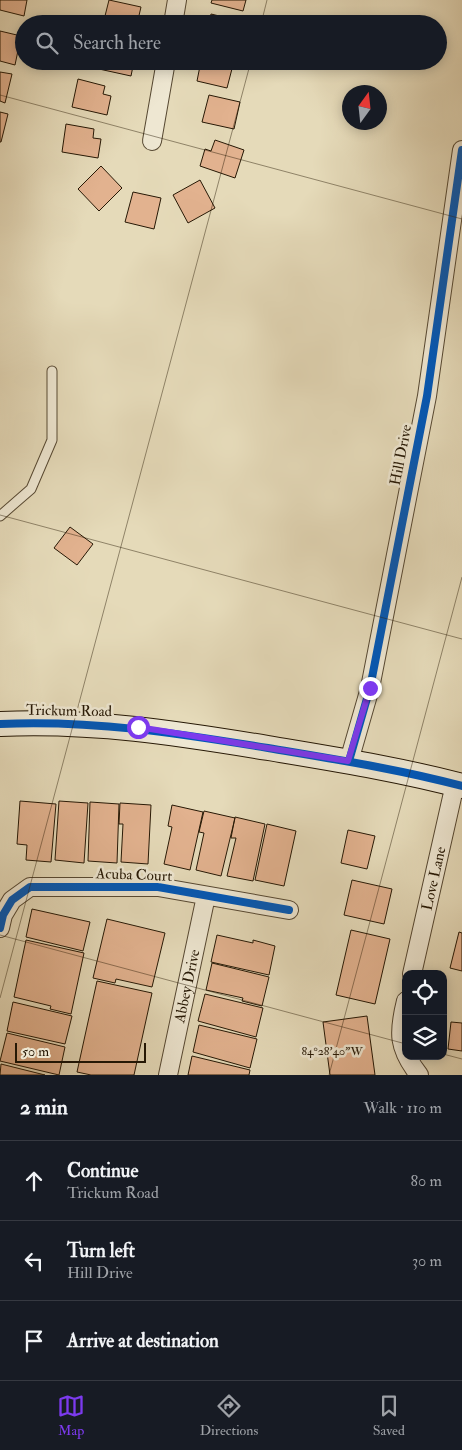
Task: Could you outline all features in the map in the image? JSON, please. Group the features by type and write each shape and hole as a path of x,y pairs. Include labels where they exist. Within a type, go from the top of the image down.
{"street":[{"path":"175,15 178,0"},
{"path":"152,141 164,70"},
{"name":"Hill Drive","path":"348,761 370,688 426,396 462,150"},
{"name":"Trickum Road","path":"0,724 43,722 138,727 348,761 459,785"},
{"name":"Love Lane","path":"413,970 459,785"},
{"name":"Acuba Court","path":"0,928 3,915 12,900 30,887 158,887 289,910"},
{"name":"Abbey Drive","path":"168,1075 206,896"},
{"path":"403,1015 400,1028 406,1058 419,1075"}],"lane":[{"path":"0,516 31,489 52,440 52,371"}],"building":[{"path":"0,0 27,0 24,15 0,10"},
{"path":"109,0 141,7 139,15 105,15"},
{"path":"212,0 246,0 243,11 211,3"},
{"path":"0,31 15,35 15,65 0,61"},
{"path":"104,70 132,70 131,76"},
{"path":"199,70 232,70 227,88 197,81"},
{"path":"0,72 12,74 5,103 0,101"},
{"path":"78,79 105,86 103,94 111,96 107,115 72,107"},
{"path":"209,95 240,102 234,129 202,122"},
{"path":"0,112 8,114 1,142 0,142"},
{"path":"66,124 94,129 93,138 101,139 98,158 62,152"},
{"path":"215,140 244,150 235,178 200,166 205,149 211,151"},
{"path":"101,166 122,188 99,211 78,189"},
{"path":"200,180 215,208 188,223 173,195"},
{"path":"133,192 161,198 154,229 125,222"},
{"path":"70,527 93,544 77,565 54,548"},
{"path":"20,801 56,804 51,862 26,860 27,845 17,844"},
{"path":"59,801 88,803 84,863 55,860"},
{"path":"90,802 119,804 117,863 88,861"},
{"path":"120,803 151,805 148,864 121,862 123,824 119,824"},
{"path":"172,805 203,812 190,870 164,864 172,827 168,826"},
{"path":"204,811 235,818 221,876 196,870 204,833 199,832"},
{"path":"235,817 265,824 253,881 227,876 236,838 231,838"},
{"path":"267,824 296,831 284,886 255,880"},
{"path":"348,830 375,836 367,869 341,863"},
{"path":"352,880 392,889 384,924 344,915"},
{"path":"32,909 90,922 83,951 26,937"},
{"path":"107,919 165,933 152,987 116,979 115,983 93,978"},
{"path":"351,930 390,939 375,1004 336,995"},
{"path":"459,932 462,933 462,971 450,968"},
{"path":"217,935 253,943 253,940 275,946 269,975 211,962"},
{"path":"26,940 84,953 71,1014 50,1009 51,1006 14,997"},
{"path":"212,963 269,977 262,1006 242,1001 243,998 206,990"},
{"path":"97,981 152,993 134,1075 91,1075 77,1072"},
{"path":"205,994 263,1008 256,1037 198,1021"},
{"path":"13,1002 72,1016 65,1044 7,1031"},
{"path":"367,1016 375,1075 330,1075 323,1022"},
{"path":"451,1022 462,1023 462,1051 448,1049"},
{"path":"199,1025 257,1039 250,1068 193,1052"},
{"path":"7,1033 65,1047 59,1075 0,1061"},
{"path":"192,1056 250,1070 249,1075 188,1075"},
{"path":"1,1064 45,1075 0,1075"}],"cycle path":[{"path":"349,761 370,688 427,396 462,150"},
{"path":"0,724 35,723 102,726 201,737 414,774 462,786"},
{"path":"0,928 3,915 12,900 30,887 158,887 289,910"}],"route":[{"path":"138,727 348,761 370,688"}]}
